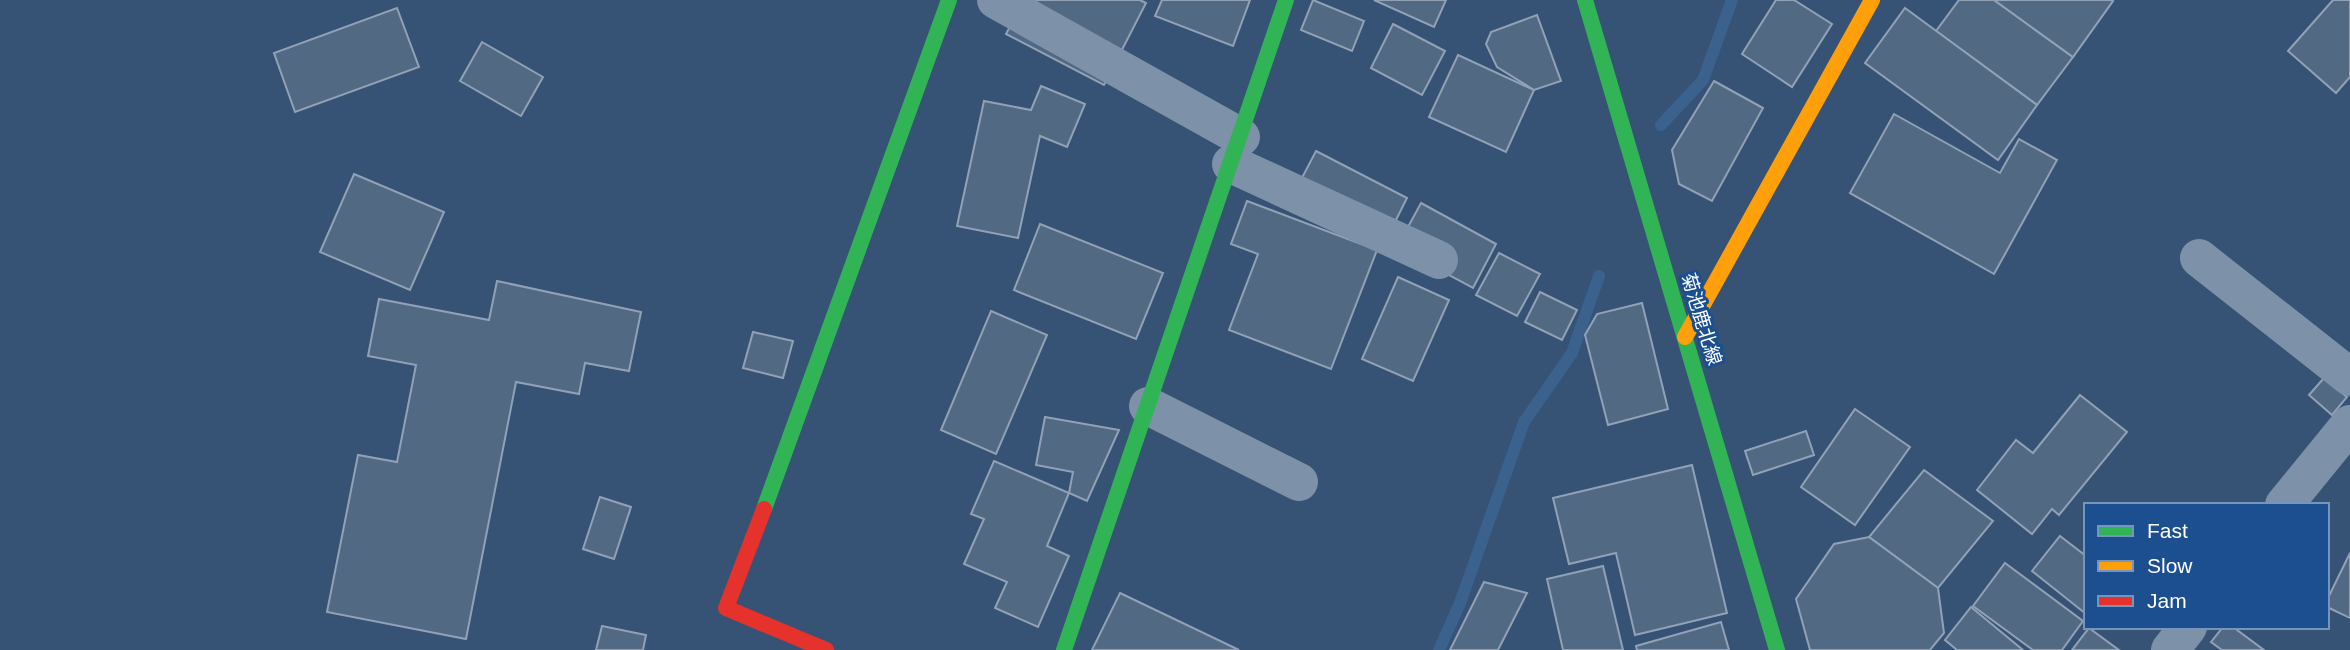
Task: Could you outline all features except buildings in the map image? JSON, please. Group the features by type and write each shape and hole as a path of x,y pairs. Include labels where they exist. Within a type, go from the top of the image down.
{"street":[{"path":"827,650 726,608 780,469 949,0"},
{"path":"996,0 1236,151 1439,260"},
{"path":"1063,650 1286,0"},
{"name":"菊池鹿北線","path":"1585,0 1777,650"},
{"path":"1685,337 1872,0"},
{"path":"2199,258 2350,377"},
{"path":"1148,406 1299,482"},
{"path":"2286,503 2350,424"},
{"path":"2170,650 2186,629"}],"waterway":[{"path":"1661,125 1703,80 1732,0"},
{"path":"1439,650 1460,603 1524,422 1572,353 1599,276"}],"traffic: fast":[{"path":"764,509 949,0"},
{"path":"1064,650 1286,0"},
{"path":"1585,0 1777,650"}],"traffic: slow":[{"path":"1685,337 1872,0"}],"traffic: jam":[{"path":"764,509 726,608 826,650"}]}
